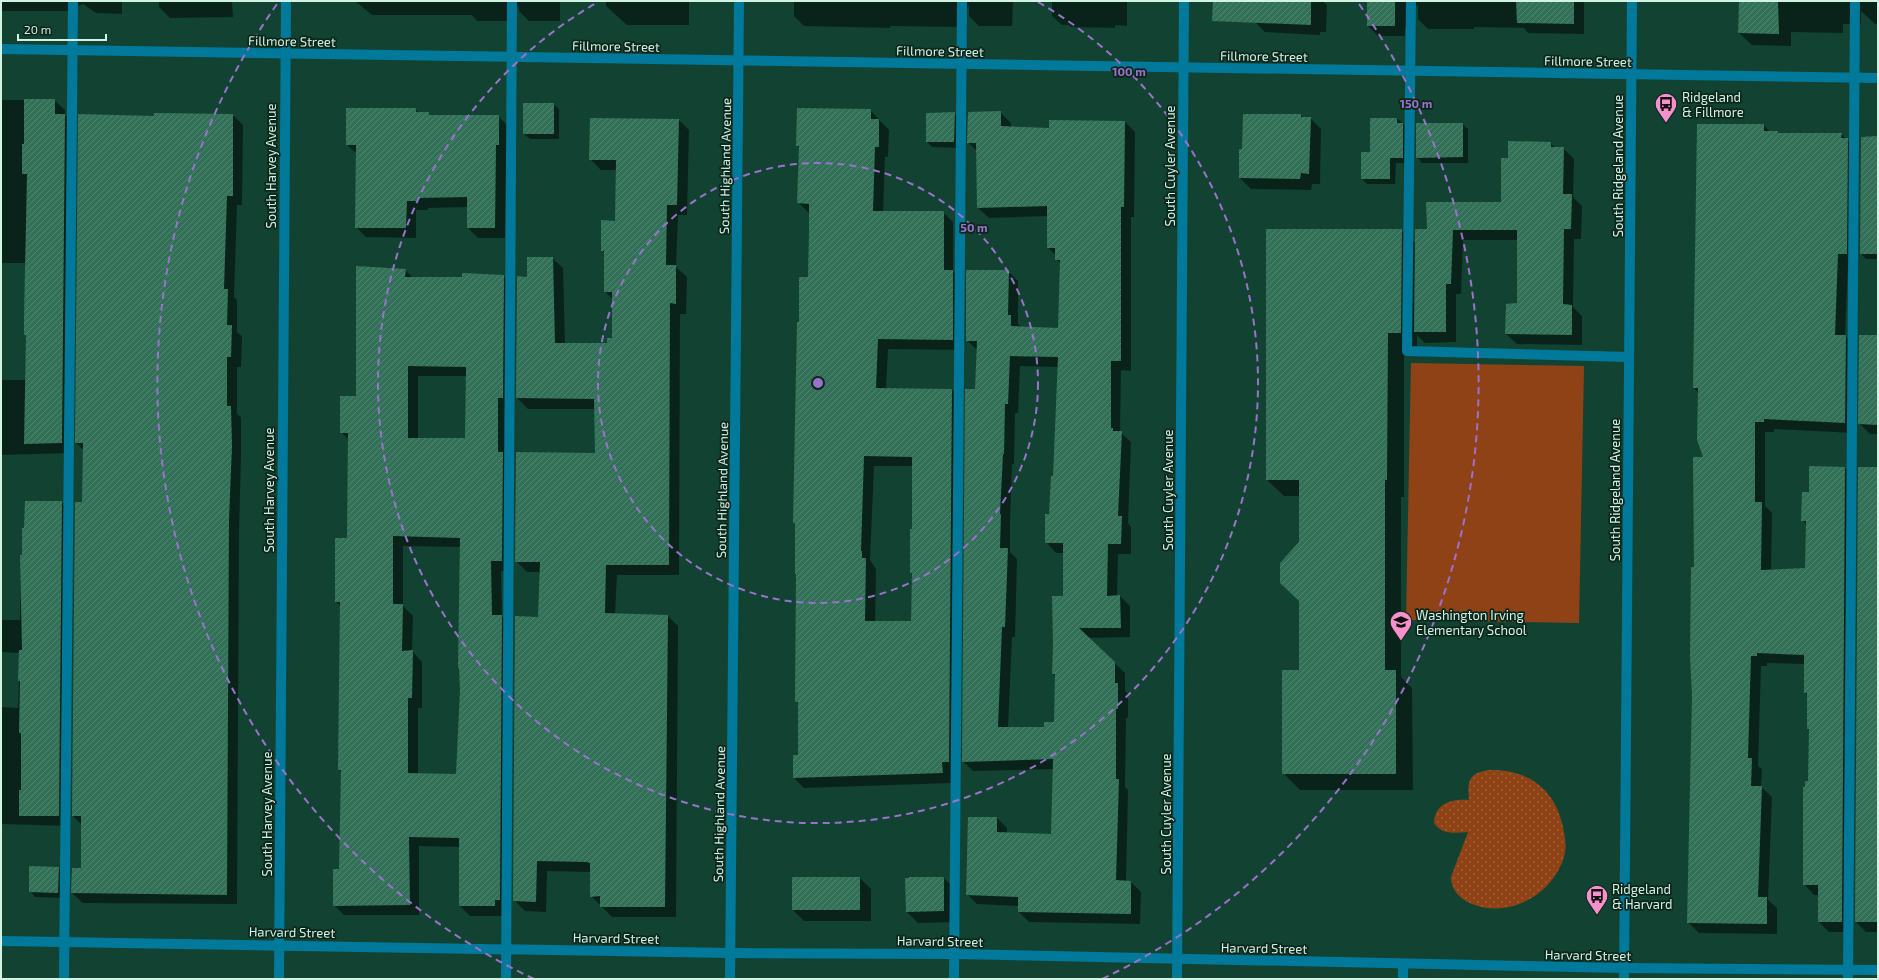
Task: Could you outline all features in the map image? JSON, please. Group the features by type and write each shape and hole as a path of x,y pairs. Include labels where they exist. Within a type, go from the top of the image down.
{"street":[{"path":"64,979 73,1"},
{"name":"South Harvey Avenue","path":"279,979 286,1"},
{"path":"506,979 512,1"},
{"name":"South Highland Avenue","path":"730,979 739,1"},
{"path":"954,979 962,1"},
{"name":"South Cuyler Avenue","path":"1178,979 1184,1"},
{"path":"1410,1 1407,351 1629,357"},
{"name":"South Ridgeland Avenue","path":"1624,979 1632,1"},
{"path":"1848,974 1854,1"},
{"name":"Fillmore Street","path":"1,49 1878,78"},
{"name":"Harvard Street","path":"1,941 730,953 955,954 1848,974 1878,970"},
{"path":"1402,979 1403,964"}],"shaded area":[{"path":"1411,363 1584,366 1579,623 1406,620"},
{"path":"1489,770 1516,773 1538,784 1554,802 1563,827 1565,842 1564,857 1558,871 1550,882 1539,893 1527,900 1514,906 1500,908 1486,908 1472,904 1457,894 1451,882 1451,877 1468,832 1454,833 1441,830 1434,823 1435,816 1441,807 1456,800 1469,800 1468,788 1473,776 1482,771"}],"building":[{"path":"1213,1 1311,1 1311,25 1212,21"},
{"path":"1367,1 1395,1 1395,26 1367,26"},
{"path":"1516,1 1574,1 1574,24 1517,23"},
{"path":"1739,1 1778,1 1779,34 1738,33"},
{"path":"24,99 55,99 55,114 65,114 62,443 24,444 26,335 24,335 24,319 27,174 22,174"},
{"path":"523,103 554,103 554,134 523,134"},
{"path":"346,108 416,108 416,112 429,112 429,115 499,115 499,145 496,145 495,228 467,228 467,197 418,198 418,201 407,201 406,228 355,228 356,145 346,145"},
{"path":"797,108 871,109 871,119 879,119 879,147 875,147 873,211 944,211 944,270 953,270 953,340 878,339 876,388 952,389 949,762 942,762 943,773 793,778 793,755 798,755 798,702 795,702 795,523 793,523 797,322 799,322 799,277 808,277 809,233 809,204 797,203 799,146 796,146","holes":["864,456 912,457 912,529 910,529 910,573 912,573 911,621 865,621 866,558 862,558 861,551"]},
{"path":"1001,111 1001,126 1049,128 1049,120 1125,121 1124,207 1121,207 1121,361 1111,361 1111,428 1113,428 1113,431 1122,431 1118,516 1122,516 1121,544 1108,544 1107,596 1120,595 1121,628 1079,628 1115,662 1115,683 1118,683 1118,709 1116,709 1116,779 1119,779 1116,880 1131,881 1131,914 1018,912 1018,897 966,895 968,817 997,817 997,832 1051,834 1053,759 962,762 965,389 975,389 977,341 966,341 966,270 1009,270 1008,315 1011,315 1011,326 1058,328 1060,260 1055,260 1055,248 1047,248 1047,206 977,208 976,143 967,143 968,112","holes":["1010,356 1058,357 1053,476 1051,476 1049,514 1045,514 1045,543 1063,543 1063,596 1052,596 1052,674 1055,674 1054,722 1044,722 1044,727 998,727 1002,627 1005,627 1008,548 1000,548 1000,514 1004,454 1005,404 1008,404"]},
{"path":"955,112 954,142 926,142 926,113"},
{"path":"154,113 233,114 233,196 227,196 224,289 228,289 227,325 232,325 231,357 227,357 227,406 231,406 232,446 229,520 227,895 71,893 72,868 81,868 81,816 72,816 75,502 82,502 83,443 75,443 78,114 154,116"},
{"path":"1243,114 1301,114 1301,117 1311,117 1309,174 1301,173 1300,179 1239,178 1239,149 1242,149"},
{"path":"590,118 679,119 677,205 667,205 666,265 676,265 676,304 670,303 669,565 606,565 605,613 668,615 665,907 600,907 600,896 590,897 590,863 587,862 537,861 536,902 513,901 515,616 538,617 540,562 515,562 516,452 595,453 594,399 516,398 517,276 527,277 527,257 553,257 555,343 607,343 607,338 612,338 612,292 604,292 604,251 601,251 601,220 615,221 616,160 589,160"},
{"path":"1370,118 1397,118 1397,123 1403,123 1403,158 1390,158 1390,179 1361,179 1361,152 1370,152"},
{"path":"1416,123 1463,123 1463,157 1416,158"},
{"path":"1697,124 1764,124 1764,131 1778,131 1778,133 1842,133 1841,138 1848,138 1847,254 1838,254 1835,335 1846,335 1845,423 1764,419 1764,422 1755,422 1755,502 1762,502 1761,570 1805,568 1806,521 1801,521 1802,492 1809,492 1809,466 1845,467 1842,922 1818,922 1818,885 1803,885 1803,787 1805,787 1805,781 1808,781 1809,729 1807,729 1807,693 1804,693 1804,655 1757,653 1757,656 1751,656 1748,758 1752,758 1751,786 1762,786 1758,897 1767,897 1767,924 1687,923 1692,695 1690,656 1691,567 1694,567 1693,457 1703,457 1697,440 1698,388 1693,388"},
{"path":"1878,136 1878,254 1860,254 1861,137"},
{"path":"1508,141 1551,142 1551,147 1564,147 1563,194 1572,194 1571,229 1564,229 1563,304 1572,305 1572,335 1505,334 1506,304 1517,303 1517,230 1453,230 1451,284 1446,284 1446,332 1414,332 1415,229 1427,229 1426,202 1501,202 1501,158 1508,158"},
{"path":"1266,229 1402,229 1401,333 1388,333 1387,480 1385,480 1385,670 1396,670 1396,774 1282,774 1282,670 1299,670 1299,601 1280,583 1280,563 1299,542 1299,480 1266,480"},
{"path":"356,266 406,269 405,277 462,277 462,273 504,275 503,398 498,398 498,452 503,452 502,561 491,561 492,615 502,615 500,900 495,900 495,906 459,906 459,838 409,837 410,905 333,906 333,869 339,869 341,770 338,770 340,602 335,602 335,538 347,538 348,433 340,433 340,396 356,396","holes":["408,366 466,367 465,438 408,438","393,536 460,538 458,668 460,690 456,774 408,773 408,698 412,698 413,650 402,651 403,604 393,604"]},
{"path":"1859,335 1878,335 1878,425 1858,424"},
{"path":"1858,467 1878,467 1878,922 1855,922"},
{"path":"25,501 62,501 59,816 19,816 19,790 21,790 21,733 19,733 20,681 18,681 19,650 22,650 20,555 22,555 22,528 24,528"},
{"path":"29,866 59,867 58,893 29,892"},
{"path":"792,877 860,877 860,910 792,910"},
{"path":"944,877 944,911 906,912 905,878"}],"place":[{"name":"Ridgeland & Fillmore","path":"1666,124"},
{"name":"Washington Irving Elementary School","path":"1401,642"},
{"name":"Ridgeland & Harvard","path":"1597,916"}]}
